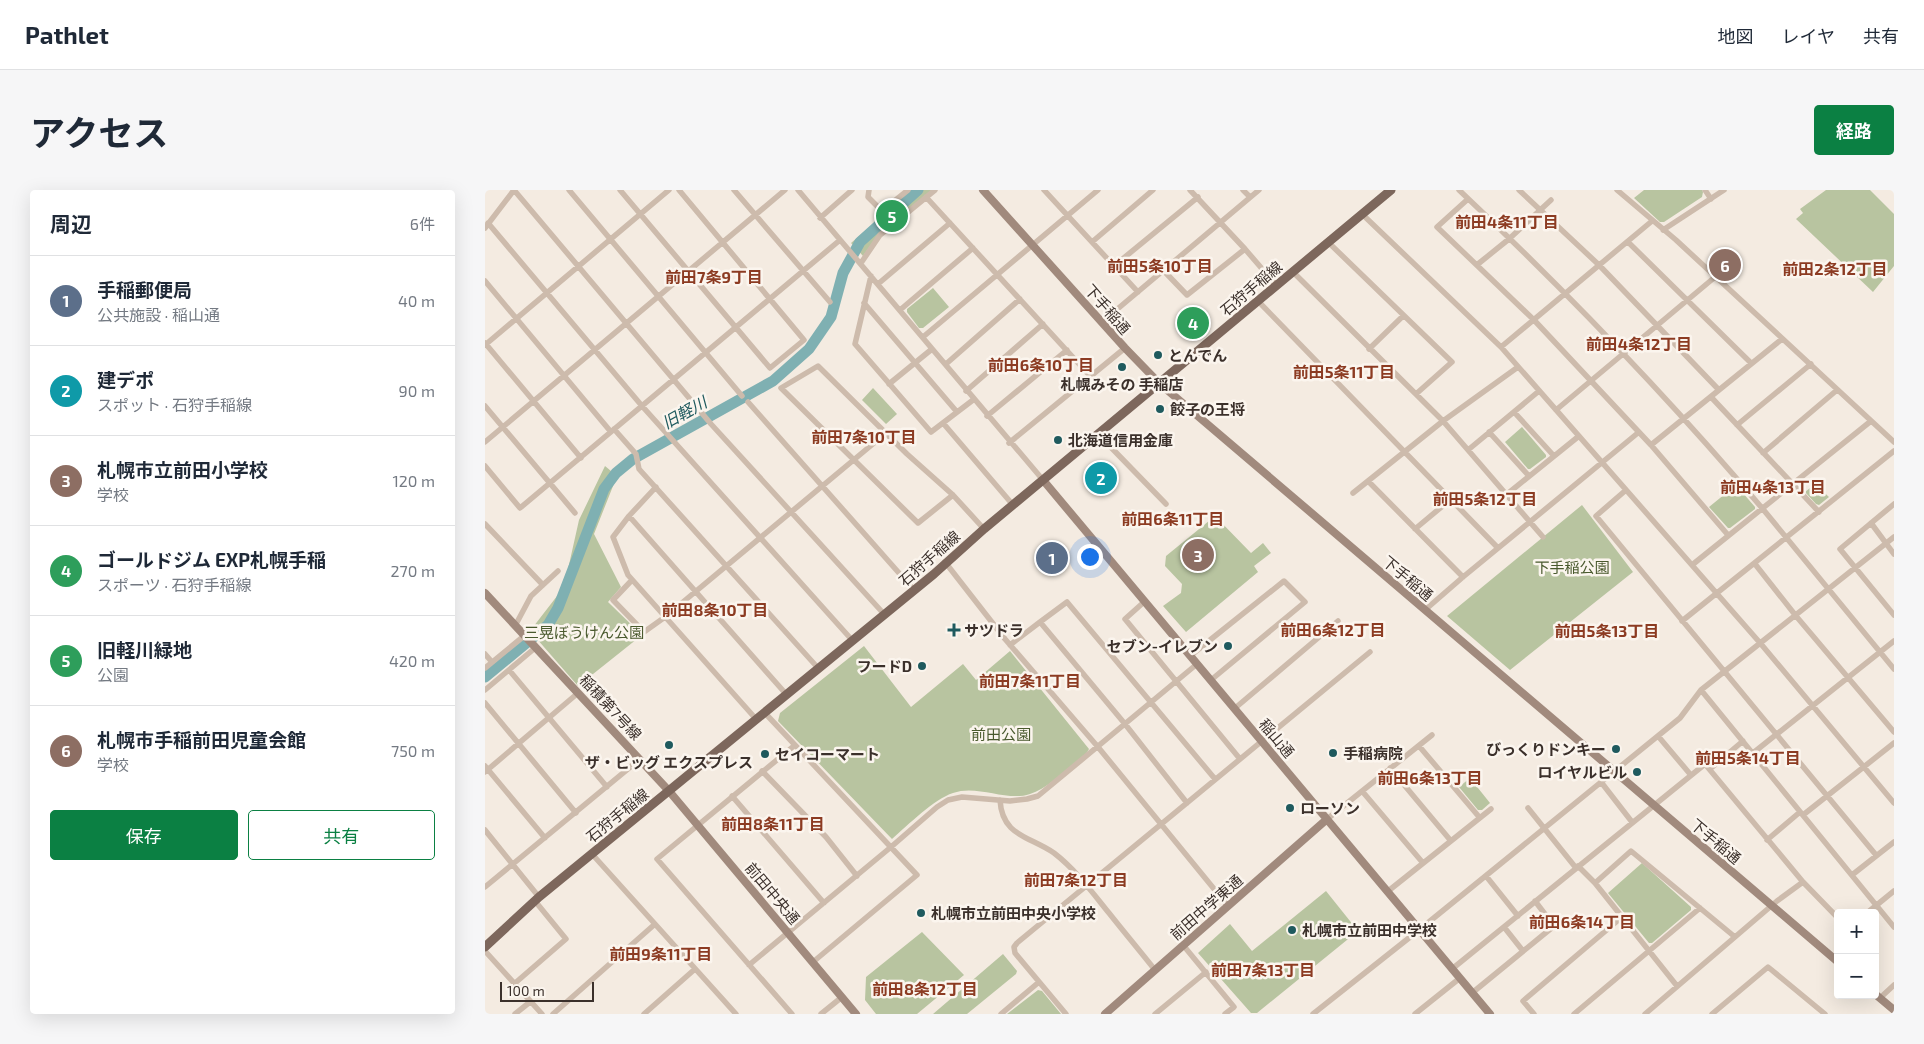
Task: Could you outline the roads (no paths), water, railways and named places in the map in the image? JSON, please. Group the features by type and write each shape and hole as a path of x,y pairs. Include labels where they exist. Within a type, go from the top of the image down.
{"main road":[{"name":"石狩手稲線","path":"485,947 537,899 914,590 984,529 1391,190"}],"street":[{"path":"504,190 509,196"},
{"path":"852,640 642,406 547,292 487,225 514,190 711,424 884,614"},
{"path":"569,190 742,396"},
{"path":"620,190 770,368 805,340 679,190"},
{"path":"581,458 485,344 669,190"},
{"path":"734,190 830,302"},
{"path":"485,442 785,190"},
{"path":"798,190 946,364 1009,443 1043,480"},
{"path":"820,218 852,190"},
{"path":"869,190 868,197 882,211 908,190"},
{"path":"859,261 880,235 935,190"},
{"name":"下手稲通","path":"983,190 1125,348 1159,383 1834,959"},
{"path":"1044,190 1138,292"},
{"path":"923,337 1098,190"},
{"path":"1092,242 1153,190"},
{"path":"1191,190 1245,248 1276,286"},
{"path":"1243,190 1250,198"},
{"path":"1102,322 1259,190"},
{"path":"1459,190 1566,293 1683,419 1762,508 1894,669"},
{"path":"1519,190 1599,266 1719,390"},
{"path":"1617,190 1811,364 1894,442"},
{"path":"1705,190 1711,199"},
{"path":"1663,230 1724,190"},
{"path":"926,197 1091,377"},
{"path":"1114,266 1198,197"},
{"path":"1468,199 1437,227 1478,264 1534,320 1651,445 1728,535"},
{"path":"1478,264 1509,239 1551,200"},
{"path":"1362,214 1501,347 1761,644 1894,803"},
{"path":"1501,347 1652,221"},
{"path":"878,284 950,223"},
{"path":"485,466 521,508 841,240"},
{"path":"1328,242 1452,362 1415,394"},
{"path":"1628,242 1751,363"},
{"path":"900,310 973,248"},
{"path":"1163,270 1187,295 1245,248"},
{"path":"1293,271 1443,421 1543,537"},
{"path":"871,276 855,344 931,432 973,400"},
{"path":"1556,410 1715,277"},
{"path":"485,281 612,431 636,454 639,469 818,668"},
{"path":"946,364 1020,299"},
{"path":"1257,301 1498,548"},
{"path":"864,303 957,412"},
{"path":"1369,349 1403,316"},
{"path":"966,391 1043,324"},
{"path":"1651,445 1781,339"},
{"path":"1009,443 1125,348"},
{"path":"889,384 932,349"},
{"path":"987,416 1067,350"},
{"path":"1737,425 1811,364"},
{"path":"953,496 918,523 781,388 818,366 953,496 984,529"},
{"path":"1353,493 1404,450 1518,367"},
{"path":"1763,453 1837,390"},
{"path":"1468,450 1539,391"},
{"path":"1711,397 1819,512"},
{"path":"748,402 914,590"},
{"path":"485,406 575,513"},
{"path":"1514,412 1554,456"},
{"path":"1692,565 1871,421"},
{"path":"943,423 1013,505"},
{"path":"1489,432 1529,476"},
{"path":"1425,610 1639,432"},
{"path":"632,580 613,600 644,632 665,617 886,433"},
{"path":"1098,434 1166,504"},
{"path":"1506,494 1579,436"},
{"path":"1682,621 1894,451"},
{"name":"稲山通","path":"1043,480 1490,1014"},
{"path":"1368,480 1463,577"},
{"path":"656,487 629,516 613,537 628,575 756,720"},
{"path":"1626,490 1596,516 1876,856"},
{"path":"1415,529 1451,499"},
{"path":"1894,504 1840,549 1894,615"},
{"path":"629,516 786,694"},
{"path":"1871,523 1894,554"},
{"path":"485,524 543,585"},
{"path":"1313,1014 1680,718 1701,690 1894,537"},
{"path":"945,562 1010,645 1098,747 1228,906"},
{"path":"1755,564 1796,616 1894,732"},
{"path":"515,626 531,596 558,571"},
{"path":"1191,656 1284,581 1305,602 1211,680"},
{"name":"稲積第7号線","path":"485,593 669,791"},
{"path":"1010,645 1067,602 1215,779"},
{"path":"1144,602 1125,619 1240,759"},
{"path":"1234,709 1338,621"},
{"path":"1040,622 1125,724 1187,803"},
{"path":"485,668 529,641"},
{"path":"485,690 509,670 529,641"},
{"path":"1753,753 1894,641"},
{"path":"1066,1014 1015,953 1014,947 1017,943 1370,652"},
{"path":"485,654 492,662"},
{"path":"749,965 857,876 937,806 948,800 961,797 1000,800 1027,799 1038,796 1197,664"},
{"path":"509,670 607,786"},
{"path":"1701,690 1894,927"},
{"path":"545,838 486,769 578,693"},
{"path":"485,703 576,812"},
{"path":"764,712 917,875 813,962"},
{"path":"1326,820 1432,735"},
{"path":"1658,736 1690,774"},
{"path":"1710,769 1743,741"},
{"path":"1767,840 1827,796 1894,742"},
{"path":"792,1014 657,859 697,824 795,745"},
{"path":"1419,746 1480,818"},
{"path":"485,887 640,759"},
{"path":"1452,969 1690,774 1705,764 1803,882 1834,914"},
{"path":"1390,768 1451,840"},
{"path":"763,771 826,837 857,876"},
{"path":"1601,782 1632,822"},
{"name":"前田中央通","path":"669,791 856,1014"},
{"path":"1362,791 1423,863"},
{"path":"732,796 824,903"},
{"path":"1000,800 1007,824 1016,833 1053,853 1065,862 1087,886 1155,970"},
{"path":"1528,808 1543,829 1577,867 1595,883 1677,986"},
{"path":"1387,892 1491,809"},
{"name":"前田中学東通","path":"1105,1014 1326,820"},
{"path":"485,830 513,864 566,938 514,984"},
{"path":"1852,875 1894,842"},
{"path":"1595,883 1631,851 1735,938"},
{"path":"592,854 734,1013"},
{"path":"1485,876 1517,916"},
{"path":"1649,1013 1677,986 1771,906 1803,882"},
{"path":"1873,909 1894,891"},
{"path":"1472,993 1553,926 1535,901"},
{"path":"1574,1014 1700,908"},
{"path":"1534,1014 1523,1001 1622,917"},
{"path":"553,1014 655,924"},
{"path":"1504,927 1523,951"},
{"path":"1183,945 1234,1006 1225,1014"},
{"path":"485,951 542,1014"},
{"path":"1712,1014 1768,967 1825,1014"},
{"path":"644,1014 695,969"},
{"path":"1155,1014 1205,972"},
{"path":"1415,1014 1460,978"},
{"path":"1001,1014 1039,982"},
{"path":"1879,995 1894,986"},
{"path":"821,1014 842,997"},
{"path":"1879,998 1894,1010"},
{"path":"515,1014 531,1002"}],"waterway":[{"name":"旧軽川","path":"485,677 548,625 558,608 604,489 616,473 633,459 773,381 809,349 831,317 843,273 860,242 918,190"}],"place":[{"name":"旧軽川緑地","path":"892,216"},
{"name":"札幌市手稲前田児童会館","path":"1725,265"},
{"name":"ゴールドジム EXP札幌手稲","path":"1193,323"},
{"name":"とんでん","path":"1158,355"},
{"name":"札幌みその 手稲店","path":"1122,367"},
{"name":"餃子の王将","path":"1160,409"},
{"name":"北海道信用金庫","path":"1058,440"},
{"name":"建デポ","path":"1101,478"},
{"name":"札幌市立前田小学校","path":"1198,555"},
{"name":"手稲郵便局","path":"1052,558"},
{"name":"サツドラ","path":"954,630"},
{"name":"セブン-イレブン","path":"1228,646"},
{"name":"フードD","path":"922,666"},
{"name":"ザ・ビッグ エクスプレス","path":"669,745"},
{"name":"びっくりドンキー","path":"1616,749"},
{"name":"手稲病院","path":"1333,753"},
{"name":"セイコーマート","path":"765,754"},
{"name":"ロイヤルビル","path":"1637,772"},
{"name":"ローソン","path":"1290,808"},
{"name":"札幌市立前田中央小学校","path":"921,913"},
{"name":"札幌市立前田中学校","path":"1292,930"}],"district":[{"name":"前田4条11丁目","path":"1507,221"},
{"name":"前田5条10丁目","path":"1160,265"},
{"name":"前田2条12丁目","path":"1835,268"},
{"name":"前田7条9丁目","path":"714,276"},
{"name":"前田4条12丁目","path":"1639,343"},
{"name":"前田6条10丁目","path":"1041,364"},
{"name":"前田5条11丁目","path":"1344,371"},
{"name":"前田7条10丁目","path":"864,436"},
{"name":"前田4条13丁目","path":"1773,486"},
{"name":"前田5条12丁目","path":"1485,498"},
{"name":"前田6条11丁目","path":"1173,518"},
{"name":"前田8条10丁目","path":"715,609"},
{"name":"前田6条12丁目","path":"1333,629"},
{"name":"前田5条13丁目","path":"1607,630"},
{"name":"前田7条11丁目","path":"1030,680"},
{"name":"前田5条14丁目","path":"1748,757"},
{"name":"前田6条13丁目","path":"1430,777"},
{"name":"前田8条11丁目","path":"773,823"},
{"name":"前田7条12丁目","path":"1076,879"},
{"name":"前田6条14丁目","path":"1582,921"},
{"name":"前田9条11丁目","path":"661,953"},
{"name":"前田7条13丁目","path":"1263,969"},
{"name":"前田8条12丁目","path":"925,988"}],"park label":[{"name":"下手稲公園","path":"1572,567"},
{"name":"三晃ぼうけん公園","path":"584,632"},
{"name":"前田公園","path":"1001,734"}]}
